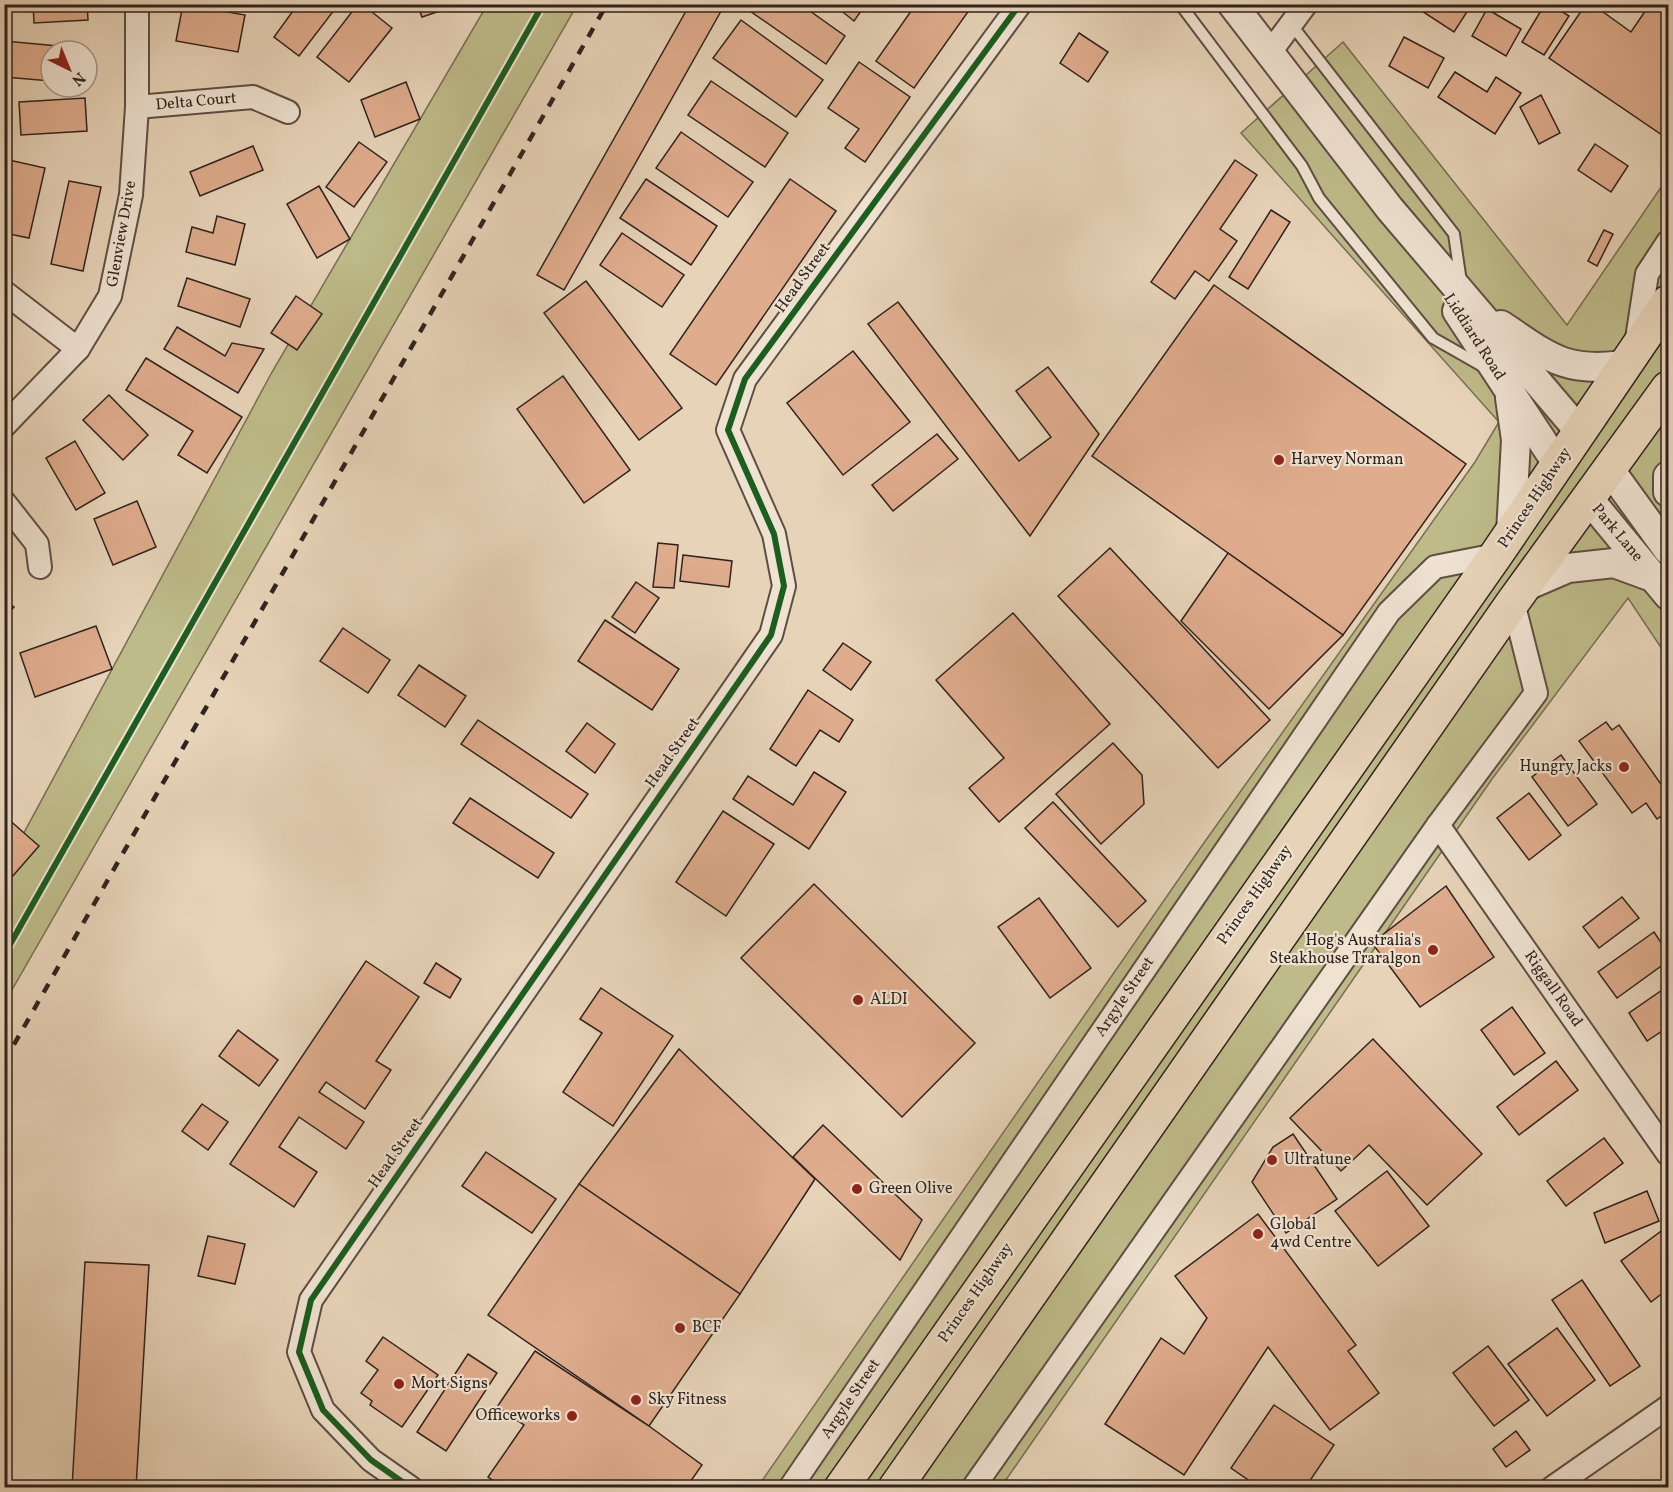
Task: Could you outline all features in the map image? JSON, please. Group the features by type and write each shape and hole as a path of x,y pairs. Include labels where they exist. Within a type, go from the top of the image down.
{"highway":[{"name":"Princes Highway","path":"841,1488 1504,544 1668,302"},
{"path":"895,1488 1519,595 1668,388"},
{"path":"1580,432 1610,470"},
{"path":"1558,465 1588,498"}],"street":[{"name":"Glenview Drive","path":"4,426 78,349 110,296 131,195 137,107 137,4"},
{"name":"Head Street","path":"403,1486 371,1460 323,1410 299,1352 311,1300 771,635 784,585 774,534 728,430 746,379 1020,4"},
{"name":"Liddiard Road","path":"1232,4 1268,55 1390,209 1580,432"},
{"path":"1268,55 1306,4"},
{"name":"Delta Court","path":"137,107 253,97 288,112"},
{"name":"Liddiard Road","path":"1390,209 1558,465"},
{"path":"1466,297 1544,353 1568,365 1597,368 1630,357 1647,274 1668,242"},
{"path":"4,292 78,349"},
{"path":"1503,380 1516,440 1504,544"},
{"name":"Park Lane","path":"1610,470 1668,550"},
{"path":"1668,476 1668,492"},
{"name":"Park Lane","path":"1588,498 1662,587"},
{"path":"4,502 37,544 40,567"},
{"name":"Argyle Street","path":"790,1488 1389,612 1436,567 1504,544"},
{"path":"973,1488 1438,825 1536,693 1519,595 1568,568 1614,563 1662,587"},
{"name":"Riggall Road","path":"1438,825 1668,1154"},
{"path":"1552,1488 1668,1407"}],"lane":[{"path":"1180,4 1302,166 1319,198 1433,338 1503,380"},
{"path":"1292,24 1454,234 1466,297"}],"shaded area":[{"path":"487,5 577,5 5,1002 5,868 272,372"},
{"path":"1343,42 1567,325 1668,177 1668,658 1628,598 1492,779 1001,1487 757,1488 1201,847 1475,462 1499,422 1241,133"}],"building":[{"path":"33,4 87,4 88,20 34,23"},
{"path":"183,4 245,15 238,52 176,41"},
{"path":"298,4 338,5 299,56 274,37"},
{"path":"358,4 362,4 392,28 349,82 317,57"},
{"path":"417,4 442,4 443,10 422,17"},
{"path":"690,4 725,4 564,290 537,275"},
{"path":"750,4 800,4 845,36 826,64 747,9"},
{"path":"833,4 866,4 854,21"},
{"path":"916,4 964,4 970,9 914,88 876,61"},
{"path":"1411,4 1472,4 1454,32"},
{"path":"1545,4 1550,4 1569,16 1544,55 1522,42"},
{"path":"1586,4 1592,4 1631,32 1650,4 1668,4 1668,139 1549,58"},
{"path":"1487,9 1521,29 1506,56 1472,36"},
{"path":"741,20 823,80 796,117 713,58"},
{"path":"1079,33 1108,52 1088,82 1060,63"},
{"path":"1404,37 1444,58 1428,88 1389,66"},
{"path":"4,41 39,44 39,80 4,77"},
{"path":"859,62 910,97 865,162 845,148 859,129 828,108"},
{"path":"1455,72 1487,92 1496,77 1521,93 1495,134 1438,97"},
{"path":"711,81 788,133 765,167 688,115"},
{"path":"406,82 420,119 375,137 361,100"},
{"path":"1541,95 1560,133 1539,144 1520,107"},
{"path":"85,99 87,131 21,135 19,102"},
{"path":"681,132 753,182 728,217 656,168"},
{"path":"359,142 387,162 354,207 326,187"},
{"path":"1595,144 1628,166 1611,192 1578,170"},
{"path":"253,146 263,170 200,196 190,172"},
{"path":"9,160 45,168 29,238 4,233 4,182"},
{"path":"1235,160 1257,175 1220,229 1237,241 1209,281 1195,271 1175,299 1151,282"},
{"path":"646,179 717,226 691,265 620,218"},
{"path":"790,179 836,211 716,385 670,354"},
{"path":"69,181 101,187 83,271 51,264"},
{"path":"319,186 350,239 317,258 287,204"},
{"path":"1271,210 1290,222 1248,289 1229,277"},
{"path":"217,216 245,224 235,265 186,252 192,227 213,233"},
{"path":"1604,230 1613,234 1597,266 1588,261"},
{"path":"622,233 684,275 662,307 600,265"},
{"path":"187,278 250,299 240,327 178,306"},
{"path":"586,281 682,408 639,440 544,313"},
{"name":"Harvey Norman","path":"1214,285 1466,464 1343,635 1092,456"},
{"path":"296,296 322,314 297,350 271,333"},
{"path":"898,302 1019,461 1051,437 1016,391 1048,367 1099,434 1030,536 868,324"},
{"path":"177,327 225,356 232,343 264,349 238,393 164,349"},
{"path":"853,351 910,422 843,475 787,403"},
{"path":"146,358 242,417 207,473 178,455 193,431 126,390"},
{"path":"563,376 630,470 584,503 517,409"},
{"path":"109,395 148,435 123,460 83,420"},
{"path":"937,434 958,459 893,511 872,485"},
{"path":"75,441 105,493 76,510 46,458"},
{"path":"137,501 156,547 113,565 94,519"},
{"path":"658,543 678,545 674,588 653,587"},
{"path":"1110,548 1270,720 1218,768 1058,596"},
{"path":"1228,553 1343,635 1269,709 1181,621"},
{"path":"683,555 732,561 729,587 680,581"},
{"path":"636,582 659,598 635,633 612,617"},
{"path":"4,599 14,607 4,617"},
{"path":"1013,613 1110,724 999,822 969,788 1004,758 936,680"},
{"path":"605,620 679,669 652,710 578,661"},
{"path":"96,626 112,669 35,697 20,653"},
{"path":"343,628 390,660 368,693 320,661"},
{"path":"843,643 871,662 851,690 823,670"},
{"path":"419,665 466,696 445,727 398,695"},
{"path":"808,690 853,720 839,742 820,730 796,766 770,749"},
{"path":"478,720 588,794 571,818 461,744"},
{"name":"Hungry Jacks","path":"1606,722 1612,730 1619,725 1668,794 1668,811 1657,819 1646,803 1632,813 1579,741"},
{"path":"587,723 615,744 595,773 566,751"},
{"path":"1113,743 1142,775 1144,804 1101,844 1056,794"},
{"path":"1561,755 1597,804 1568,826 1532,777"},
{"path":"814,772 846,792 809,849 733,799 748,776 793,805"},
{"path":"1529,793 1561,835 1529,860 1497,818"},
{"path":"470,798 554,853 538,878 453,823"},
{"path":"1053,802 1146,901 1118,927 1025,828"},
{"path":"723,811 774,844 726,916 676,882"},
{"path":"7,818 39,846 4,886 4,821"},
{"name":"ALDI","path":"814,884 975,1043 902,1117 741,958"},
{"name":"Hog's Australia's Steakhouse Traralgon","path":"1446,886 1494,957 1420,1007 1372,943"},
{"path":"1622,897 1639,918 1599,948 1583,927"},
{"path":"1039,898 1091,968 1050,998 998,927"},
{"path":"1654,932 1668,953 1668,961 1617,998 1598,972"},
{"path":"366,961 419,997 376,1061 391,1070 365,1109 326,1082 319,1092 364,1122 346,1149 299,1117 279,1147 317,1172 294,1207 230,1164"},
{"path":"436,963 461,979 450,998 424,983"},
{"path":"1668,986 1668,1027 1647,1041 1629,1013"},
{"path":"601,988 673,1036 613,1126 563,1092 602,1033 580,1019"},
{"path":"1512,1007 1545,1053 1514,1075 1481,1030"},
{"path":"238,1030 278,1060 259,1086 219,1056"},
{"path":"1373,1039 1482,1154 1427,1205 1369,1145 1341,1171 1290,1118"},
{"path":"679,1049 815,1179 740,1294 579,1184"},
{"path":"1556,1061 1578,1090 1519,1135 1497,1107"},
{"path":"202,1104 228,1122 208,1150 182,1131"},
{"name":"Green Olive","path":"823,1125 922,1220 900,1260 793,1157"},
{"path":"1293,1134 1337,1199 1286,1233 1252,1182 1273,1147"},
{"path":"1604,1138 1623,1163 1566,1206 1547,1181"},
{"path":"486,1152 556,1199 532,1233 462,1186"},
{"path":"1387,1171 1429,1226 1378,1266 1335,1211"},
{"path":"579,1184 740,1294 649,1426 488,1315"},
{"path":"1647,1191 1659,1221 1605,1243 1594,1213"},
{"path":"1258,1214 1356,1345 1348,1351 1379,1393 1330,1430 1268,1347 1184,1475 1105,1424 1161,1338 1184,1354 1207,1318 1175,1276"},
{"path":"1668,1226 1668,1289 1651,1302 1621,1261"},
{"path":"208,1236 245,1244 235,1284 198,1276"},
{"path":"85,1262 149,1265 136,1488 72,1488"},
{"path":"1582,1280 1640,1366 1610,1386 1552,1300"},
{"path":"1557,1328 1595,1380 1547,1416 1508,1364"},
{"name":"Mort Signs","path":"383,1337 438,1375 402,1427 370,1405 372,1401 361,1393 378,1370 366,1361"},
{"path":"1488,1346 1529,1400 1494,1426 1453,1373"},
{"name":"Officeworks","path":"535,1351 649,1426 702,1465 686,1488 504,1488 488,1477 524,1425 497,1407"},
{"path":"468,1354 497,1373 446,1451 417,1432"},
{"path":"1274,1405 1334,1445 1305,1488 1260,1488 1231,1468"},
{"path":"1516,1431 1530,1450 1506,1467 1493,1449"}],"railway":[{"path":"4,1062 607,4"}],"cycle path":[{"path":"4,955 543,4"},
{"path":"411,1488 371,1460 323,1410 299,1352 311,1300 771,635 784,586 774,534 728,430 745,379 1020,4"}],"place":[{"name":"Harvey Norman","path":"1279,460"},
{"name":"Hungry Jacks","path":"1624,767"},
{"name":"Hog's Australia's Steakhouse Traralgon","path":"1433,950"},
{"name":"ALDI","path":"858,1000"},
{"name":"Ultratune","path":"1272,1160"},
{"name":"Green Olive","path":"857,1189"},
{"name":"Global 4wd Centre","path":"1258,1234"},
{"name":"BCF","path":"680,1328"},
{"name":"Mort Signs","path":"399,1384"},
{"name":"Sky Fitness","path":"636,1400"},
{"name":"Officeworks","path":"572,1416"}]}
